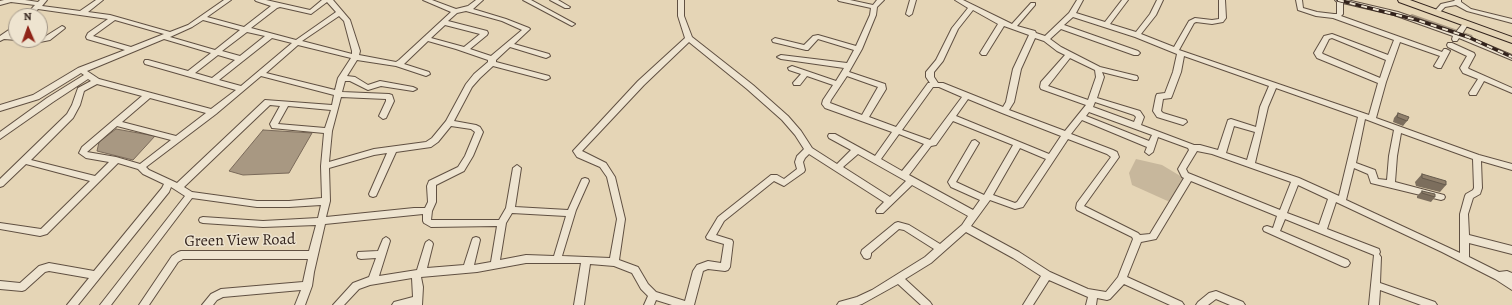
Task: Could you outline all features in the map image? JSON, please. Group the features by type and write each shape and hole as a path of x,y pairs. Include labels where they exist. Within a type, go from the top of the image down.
{"main road":[{"path":"1402,0 1512,40"}],"street":[{"path":"0,3 11,0 40,4 114,18 171,34"},
{"path":"82,13 100,0"},
{"path":"0,108 36,97 81,70 163,38 202,18 228,0"},
{"path":"258,0 312,12 326,0"},
{"path":"300,305 307,286 326,202 328,131 342,78 355,57 356,51 347,20 329,0"},
{"path":"426,0 455,11 467,9 480,0"},
{"path":"526,0 572,24"},
{"path":"553,0 567,7"},
{"path":"681,0 681,16 689,38 750,87 785,118 798,133 809,150 890,201"},
{"path":"841,0 874,7"},
{"path":"881,0 874,7 873,15 858,49 826,104 930,143"},
{"path":"909,14 913,0"},
{"path":"958,0 1002,23 1046,39 1059,49 1098,69 1134,78"},
{"path":"1046,39 1072,14 1080,0"},
{"path":"1106,25 1125,0"},
{"path":"1137,35 1153,15 1160,0"},
{"path":"1183,122 1160,115 1157,111 1160,96 1168,96 1177,72 1178,52 1191,22 1194,20 1212,22 1221,21 1222,0"},
{"path":"1299,0 1300,9 1316,14 1334,16 1443,55"},
{"path":"1334,16 1338,16 1340,14 1339,0 1396,13 1457,35 1512,58"},
{"path":"1437,12 1443,4 1458,1 1469,10 1512,20"},
{"path":"1013,27 1033,4"},
{"path":"189,74 245,29 278,5"},
{"path":"971,8 955,28 939,61 930,72 930,77 935,84 1110,152 1115,156 1080,205 1080,208 1135,235 1138,239"},
{"path":"326,166 374,152 428,145 435,140 449,123 469,86 477,76 527,30 504,20 467,9"},
{"path":"397,64 427,39 455,11"},
{"path":"141,167 242,89 297,42 340,12"},
{"path":"1072,14 1137,35 1178,52 1273,85 1287,88 1477,157 1512,167"},
{"path":"114,18 89,37 132,50"},
{"path":"202,18 355,57 397,64 426,74"},
{"path":"443,22 485,33 466,49"},
{"path":"984,53 1002,23"},
{"path":"1438,66 1443,55 1466,23"},
{"path":"1060,26 1136,53"},
{"path":"48,38 62,28"},
{"path":"1005,111 1010,102 1017,69 1033,33"},
{"path":"213,81 271,35"},
{"path":"1382,82 1320,56 1318,53 1326,38 1332,36 1391,59"},
{"path":"775,40 806,48 815,38 818,37 858,49"},
{"path":"163,38 240,59"},
{"path":"614,262 621,219 611,178 603,165 580,155 577,151 641,82 689,38"},
{"path":"1372,119 1382,82 1398,38"},
{"path":"427,39 466,49 492,61 546,78"},
{"path":"510,45 546,56"},
{"path":"1450,45 1471,55 1471,58 1464,68 1466,71 1512,91"},
{"path":"1069,54 1044,84 1044,87 1090,104 1137,126 1193,148 1200,148 1221,154 1296,180 1465,259 1498,276 1512,286"},
{"path":"781,57 847,70 882,86 882,89 864,118"},
{"path":"148,62 242,89"},
{"path":"792,68 838,84"},
{"path":"975,143 952,182 954,185 987,198 1015,206 1020,205 1066,135 1090,104 1100,76 1098,69"},
{"path":"81,70 96,81 213,112"},
{"path":"797,83 805,72"},
{"path":"260,74 338,93 389,97 390,100 383,116"},
{"path":"0,136 50,100 88,76"},
{"path":"342,78 352,79 368,88 380,83 413,89"},
{"path":"1473,93 1482,78"},
{"path":"0,184 70,116 74,111 81,90 96,81"},
{"path":"876,160 931,85 935,84"},
{"path":"1250,165 1264,107 1273,85"},
{"path":"148,96 85,149 83,153 86,155 116,160 141,167 146,172 174,185 190,195 257,204 326,202"},
{"path":"905,174 930,143 933,142 967,96"},
{"path":"72,305 166,190 174,185 265,104 272,102 335,108"},
{"path":"285,104 274,124 275,126 328,131"},
{"path":"1090,104 1137,112 1140,117 1137,126"},
{"path":"1081,116 1150,148 1156,133"},
{"path":"1322,230 1338,199 1352,164 1362,116"},
{"path":"951,117 1052,158"},
{"path":"1221,154 1231,122 1259,130"},
{"path":"116,123 178,139"},
{"path":"449,123 473,127 479,132 469,156 461,169 432,183 432,202 428,211 427,221 432,224 502,223"},
{"path":"1390,184 1398,129"},
{"path":"832,136 974,215"},
{"path":"842,305 859,301 899,279 941,249 965,227 987,198 1018,144"},
{"path":"1193,148 1182,169 1185,175 1322,230 1377,254 1374,305"},
{"path":"372,194 393,149"},
{"path":"689,305 700,268 708,265 725,267 729,242 710,237 721,219 774,177 784,183 801,170 799,162 801,156 809,150"},
{"path":"837,168 857,150"},
{"path":"1465,259 1463,245 1465,238 1463,227 1464,214 1469,196 1477,192 1478,188 1477,157"},
{"path":"0,226 40,233 44,232 116,160"},
{"path":"25,161 97,180"},
{"path":"1352,164 1372,172 1374,181 1441,197"},
{"path":"495,265 502,223 509,210 517,168"},
{"path":"1138,239 1153,237 1189,177"},
{"path":"880,211 912,180"},
{"path":"1296,180 1283,215 1271,231 1345,263"},
{"path":"557,259 571,213 585,181"},
{"path":"105,305 190,195"},
{"path":"509,210 571,213"},
{"path":"203,220 263,224 322,221 414,211 428,211"},
{"path":"867,255 865,253 898,225 906,227 941,249"},
{"path":"965,227 1016,255 1047,275 1093,294 1107,296 1112,293 1122,279 1138,239"},
{"path":"1465,238 1512,250"},
{"path":"373,280 386,240"},
{"path":"468,268 476,240"},
{"path":"398,305 417,302 418,273 429,244"},
{"path":"361,255 382,254"},
{"name":"Green View Road","path":"144,305 175,259 181,255 314,255"},
{"path":"338,305 356,286 373,280 418,273 495,265 526,259 586,260 614,262 625,265 635,270 644,286 653,295 684,305"},
{"path":"579,305 586,260"},
{"path":"0,285 22,287 42,269 49,267 96,275"},
{"path":"1028,305 1047,275"},
{"path":"1498,276 1507,275 1512,277"},
{"path":"899,279 927,305"},
{"path":"1122,279 1179,305"},
{"path":"1375,284 1432,305"},
{"path":"206,305 221,292 307,286"},
{"path":"1090,305 1093,294"},
{"path":"649,305 653,295"},
{"path":"1201,305 1212,296 1216,295 1240,305"}],"shaded area":[{"path":"116,129 155,136 133,160 97,151 99,142"},
{"path":"263,130 312,133 289,173 243,175 229,171"},
{"path":"1136,159 1162,165 1187,180 1172,203 1132,185 1129,173"}],"building":[{"path":"1398,113 1409,117 1407,121 1397,117"},
{"path":"1422,174 1446,181 1446,185 1422,178"},
{"path":"1422,191 1435,194 1435,197 1422,193"}],"waterway":[{"path":"1412,17 1468,37"}],"railway":[{"path":"1338,0 1417,20 1468,37 1512,57"}]}
